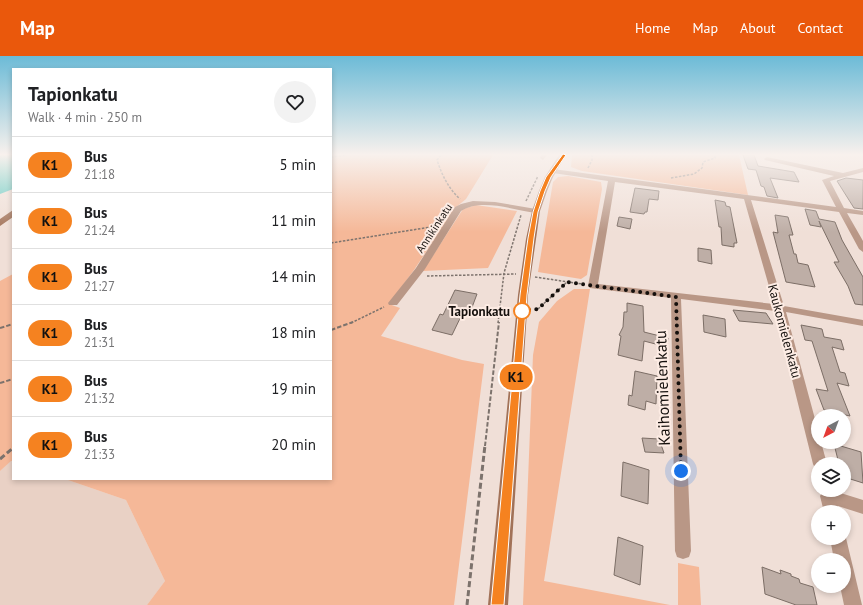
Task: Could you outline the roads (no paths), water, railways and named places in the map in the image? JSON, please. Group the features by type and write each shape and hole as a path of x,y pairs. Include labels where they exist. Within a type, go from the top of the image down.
{"main road":[{"path":"498,605 523,295 536,212 545,181"},
{"path":"0,223 12,214"}],"street":[{"path":"612,181 593,286 676,297 780,308 863,323"},
{"path":"624,181 863,213"},
{"path":"826,181 826,184 863,249"},
{"name":"Kaukomielenkatu","path":"747,198 780,308 818,457"},
{"name":"Annikinkatu","path":"393,303 415,276 458,209 466,204 475,203 536,212"},
{"name":"Kaihomielenkatu","path":"676,297 684,551"},
{"path":"837,497 863,507"},
{"path":"850,593 853,605"}],"water":[{"path":"0,181 12,181 12,189 0,194"}],"place":[{"name":"Tapionkatu","path":"522,311"}]}
